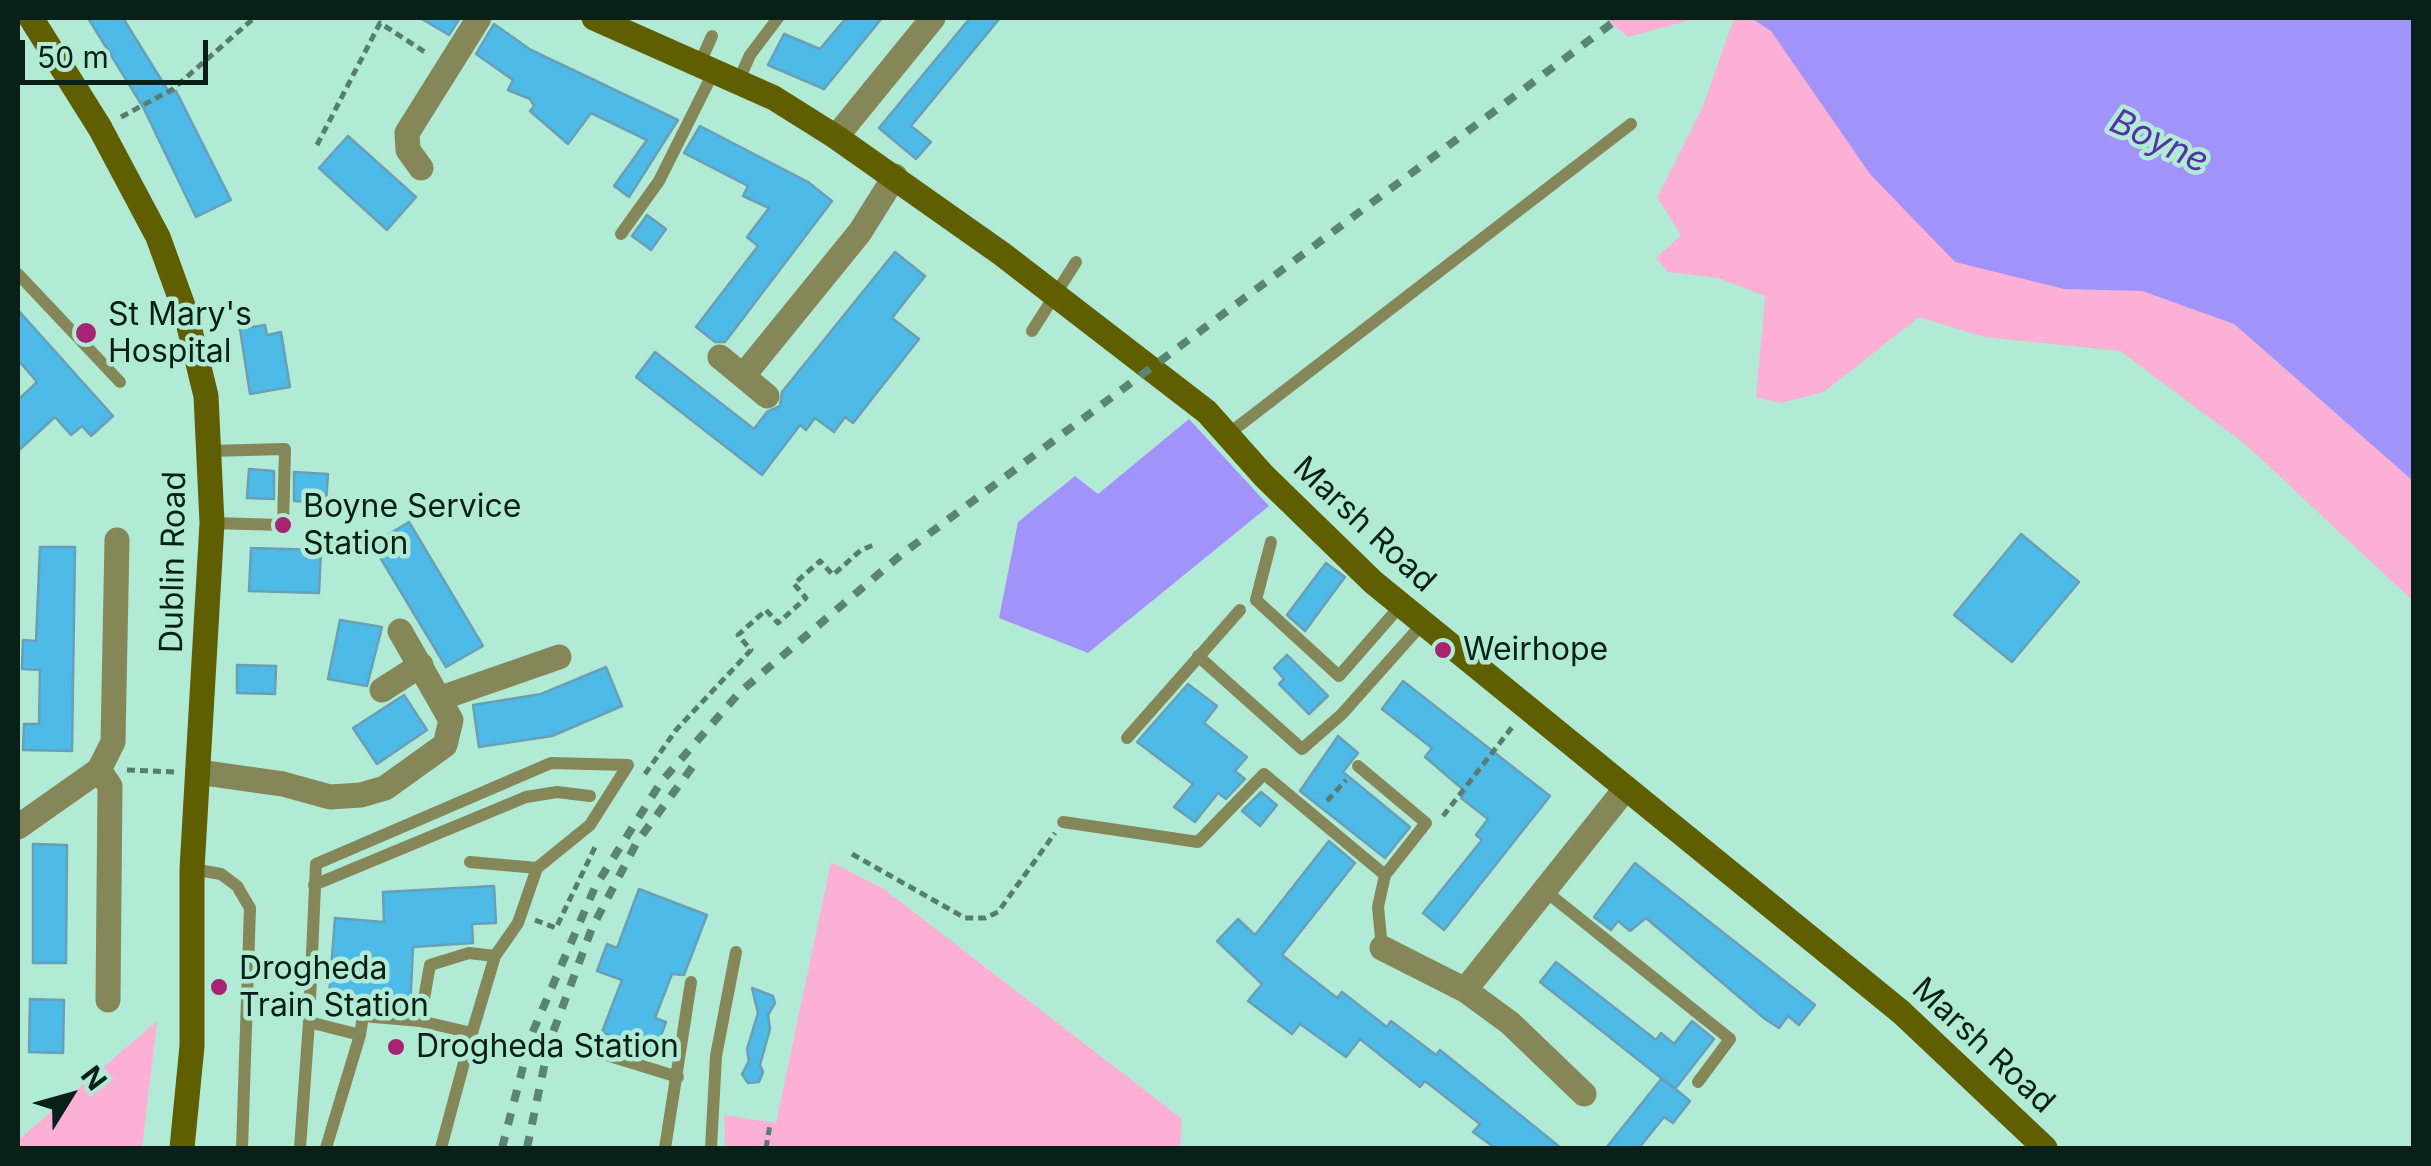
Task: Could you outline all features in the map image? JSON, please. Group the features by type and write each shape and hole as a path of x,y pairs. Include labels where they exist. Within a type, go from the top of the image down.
{"main road":[{"name":"Dublin Road","path":"31,18 100,128 158,237 186,314 206,396 212,523 192,868 192,1046 182,1148"},
{"name":"Marsh Road","path":"594,18 774,98 836,137 1055,295 1208,412 1290,502 1401,605 1901,1012 2044,1148"}],"street":[{"path":"421,168 408,150 407,133 479,18"},
{"path":"836,137 933,18"},
{"path":"743,376 860,232 894,176"},
{"path":"720,357 766,396"},
{"path":"18,827 99,770 113,742 117,540"},
{"path":"198,772 283,784 330,797 373,792 446,746 451,720 400,631"},
{"path":"441,698 559,658"},
{"path":"382,690 422,665"},
{"path":"99,770 110,786 108,1000"},
{"path":"1465,990 1626,788"},
{"path":"1382,948 1465,990 1510,1023 1584,1094"}],"lane":[{"path":"738,82 750,56 778,18"},
{"path":"621,234 660,181 706,68 712,36"},
{"path":"1227,434 1631,124"},
{"path":"1032,331 1076,262"},
{"path":"18,274 120,382"},
{"path":"209,450 286,449 283,525 212,523"},
{"path":"1270,542 1256,600 1339,676 1401,605"},
{"path":"1127,738 1240,610"},
{"path":"1198,656 1302,748 1342,714 1423,623"},
{"path":"300,1148 316,864 551,764 628,764 590,825 537,868 518,923 495,956 442,1148"},
{"path":"1358,766 1426,822 1385,875 1378,907 1382,948"},
{"path":"1063,822 1198,842 1264,774 1385,875"},
{"path":"314,885 526,797 558,792 590,796"},
{"path":"470,862 537,868"},
{"path":"192,868 221,874 237,886 250,908 242,1148"},
{"path":"1544,890 1730,1039 1698,1082"},
{"path":"711,1148 716,1056 736,952"},
{"path":"420,1021 430,965 469,953 495,956"},
{"path":"665,1148 691,982"},
{"path":"326,1148 363,1016 420,1021 472,1033"},
{"path":"309,1022 360,1035"},
{"path":"600,1053 678,1077"}],"path":[{"path":"100,128 174,89 254,18"},
{"path":"317,146 380,24 448,66"},
{"path":"726,677 751,650 738,635 766,610 778,623 806,598 794,584 820,561 833,575 861,550 876,544"},
{"path":"1426,822 1443,816 1527,708"},
{"path":"1314,815 1358,766"},
{"path":"99,770 198,772"},
{"path":"852,854 965,918 985,918 998,912 1051,838"},
{"path":"766,1148 770,1125"}],"shaded area":[{"path":"1605,18 1698,18 1628,37"},
{"path":"1734,18 1751,18 1771,31 2064,289 2142,291 2234,324 2413,481 2413,601 2245,444 2120,351 1984,337 1919,317 1824,392 1781,403 1756,397 1765,296 1718,278 1668,272 1656,258 1681,235 1657,198 1703,106"},
{"path":"831,862 884,889 1182,1119 1180,1148 725,1148 724,1115 776,1123"},
{"path":"157,1021 142,1148 18,1148 18,1140"}],"water":[{"name":"Boyne","path":"1751,18 2413,18 2413,481 2234,324 2142,291 2064,289 1955,262 1870,174 1771,31"},
{"path":"1189,419 1269,506 1088,653 999,618 1018,522 1075,476 1098,494"}],"building":[{"path":"88,18 123,18 170,94 176,91 231,200 196,217 143,107"},
{"path":"420,18 460,18 449,35"},
{"path":"846,18 882,18 824,89 768,65 784,34 820,49"},
{"path":"970,18 1000,18 911,126 931,142 916,159 879,128"},
{"path":"494,24 531,50 678,120 629,197 614,186 647,140 591,113 568,144 530,111 534,106 530,99 508,90 513,80 476,54"},
{"path":"700,126 808,182 832,201 725,342 715,342 696,327 758,246 747,237 769,208 743,196 748,186 684,153"},
{"path":"348,136 416,197 387,230 319,168"},
{"path":"647,215 666,229 651,250 632,236"},
{"path":"895,252 925,276 892,318 919,339 853,423 845,417 834,432 815,418 806,430 800,425 762,475 636,377 655,352 754,429 767,412 780,406 782,392"},
{"path":"18,310 113,416 91,436 82,426 71,435 55,417 18,451 18,400 37,382 18,360"},
{"path":"265,325 267,335 281,332 290,387 250,394 240,329"},
{"path":"249,469 274,471 274,499 247,498"},
{"path":"294,472 328,474 326,503 294,501"},
{"path":"409,522 483,646 446,667 372,544"},
{"path":"2021,534 2079,582 2012,662 1954,615"},
{"path":"40,547 75,547 72,751 23,750 24,724 39,724 40,670 22,669 23,640 36,641"},
{"path":"251,548 321,550 319,593 249,591"},
{"path":"1326,563 1345,577 1305,631 1287,615"},
{"path":"340,620 382,627 367,686 328,679"},
{"path":"1287,655 1328,696 1309,714 1279,684 1284,679 1274,668"},
{"path":"237,665 276,666 275,694 237,693"},
{"path":"606,667 622,706 552,736 479,747 473,705 541,694"},
{"path":"1403,681 1550,796 1444,930 1423,913 1482,840 1476,835 1488,819 1461,798 1466,792 1425,757 1432,748 1382,709"},
{"path":"1188,684 1217,706 1204,723 1247,757 1235,771 1245,779 1226,799 1218,793 1195,822 1174,807 1193,784 1137,742"},
{"path":"404,695 427,730 377,764 353,728"},
{"path":"1338,736 1358,753 1343,772 1410,827 1385,858 1300,791"},
{"path":"1261,792 1277,805 1260,826 1242,811"},
{"path":"1329,841 1355,863 1282,955 1337,998 1342,992 1387,1027 1391,1021 1436,1055 1440,1050 1561,1148 1495,1148 1473,1132 1480,1124 1425,1081 1420,1087 1360,1039 1346,1057 1300,1024 1292,1034 1248,1001 1262,984 1217,941 1238,919 1255,935"},
{"path":"33,844 67,845 66,963 33,963"},
{"path":"1635,863 1815,1005 1799,1025 1788,1016 1779,1028 1765,1019 1646,918 1630,931 1618,921 1611,930 1594,917"},
{"path":"494,886 496,923 472,924 473,943 413,947 410,1010 328,1008 335,918 384,922 383,892"},
{"path":"639,889 707,915 684,975 672,974 655,1018 666,1022 655,1052 602,1032 622,980 597,971 607,944 617,948"},
{"path":"1556,962 1656,1040 1661,1033 1674,1044 1692,1021 1714,1039 1675,1089 1540,982"},
{"path":"752,988 773,996 775,1003 768,1015 770,1029 760,1065 763,1072 759,1082 748,1083 742,1074 749,1061 747,1049 758,1013"},
{"path":"30,999 64,1000 63,1053 29,1052"},
{"path":"1662,1078 1690,1101 1673,1123 1664,1117 1639,1148 1606,1148"}],"railway":[{"path":"502,1148 531,1036 595,887 661,782 740,692 902,554 1619,18"},
{"path":"527,1148 549,1043 592,928 637,842 696,762"}],"place":[{"name":"St Mary's Hospital","path":"86,333"},
{"name":"Boyne Service Station","path":"283,525"},
{"name":"Weirhope","path":"1443,650"},
{"name":"Drogheda Train Station","path":"219,987"},
{"name":"Drogheda Station","path":"396,1047"}]}
